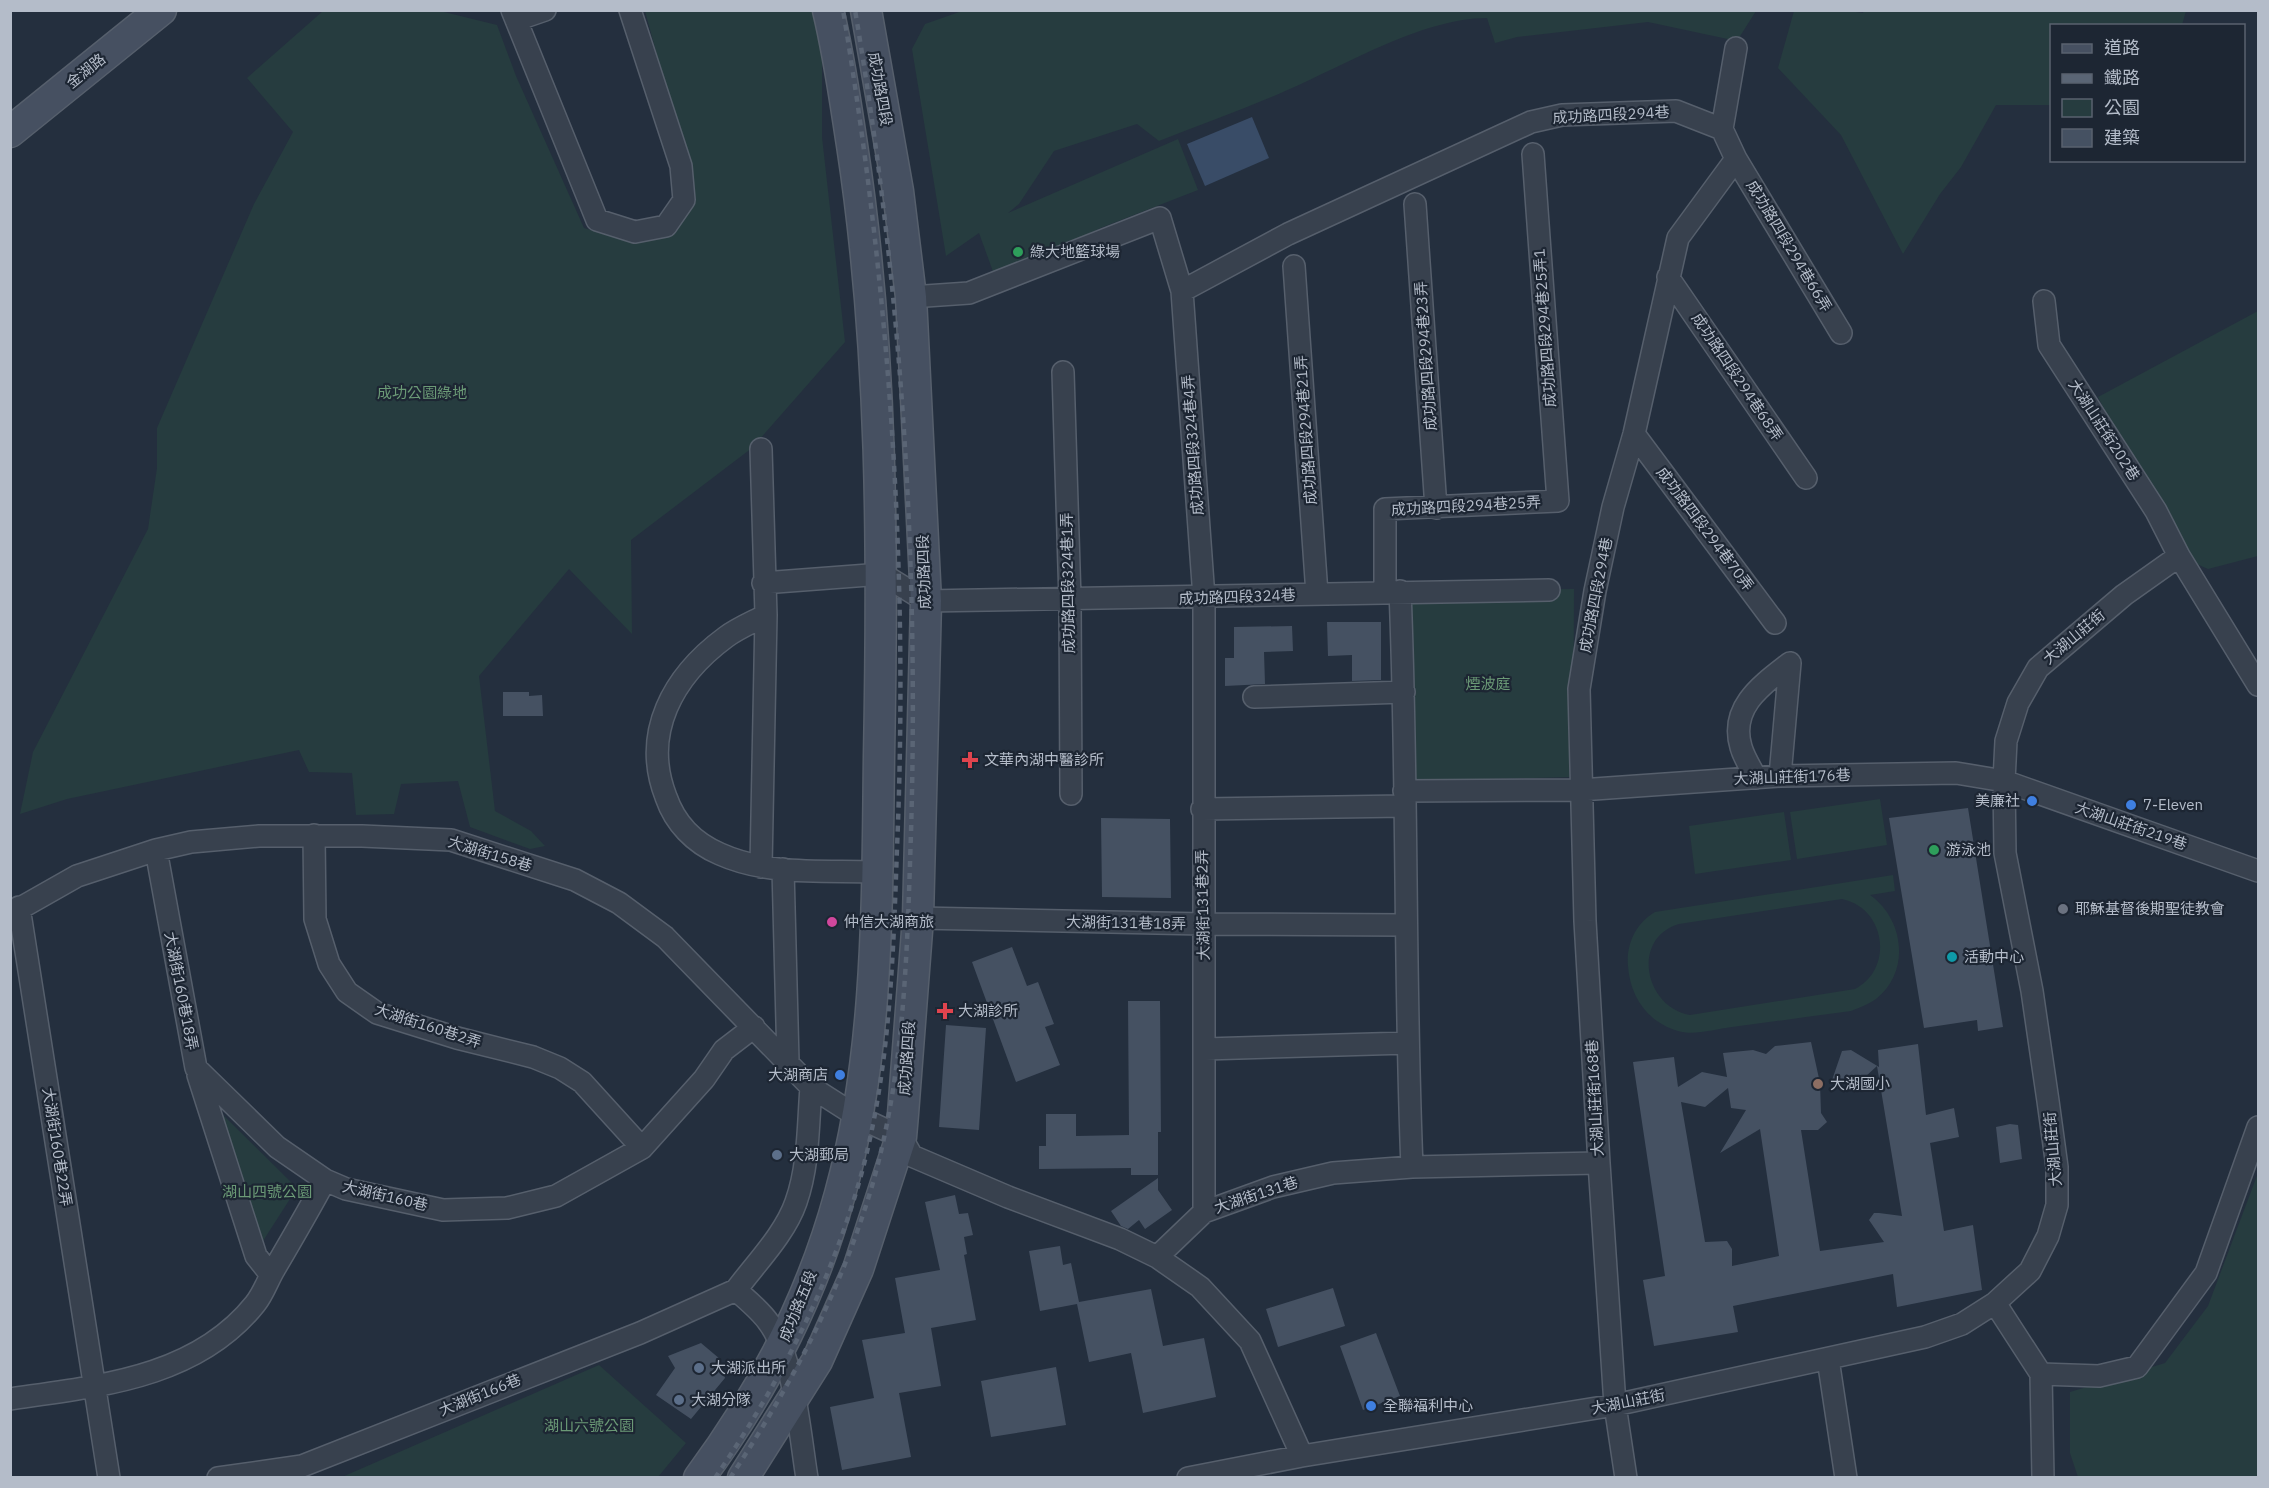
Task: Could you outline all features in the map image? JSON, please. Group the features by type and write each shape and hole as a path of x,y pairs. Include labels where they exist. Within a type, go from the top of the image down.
{"main road":[{"name":"金湖路","path":"10,107 135,10"},
{"name":"金湖路","path":"10,132 161,10"},
{"path":"828,10 838,50 862,207 873,330 882,574 877,872 869,1033 858,1117"},
{"name":"成功路四段","path":"866,10 898,191 912,297 926,601 918,918 901,1137"},
{"name":"成功路五段","path":"699,1478 728,1438 781,1348 839,1197 858,1117"},
{"path":"743,1478 817,1361 858,1269 901,1137"}],"street":[{"path":"545,10 514,15 597,220 635,232 666,226 684,200 681,166 630,10"},
{"path":"1736,48 1722,129 1736,159"},
{"name":"成功路四段294巷","path":"1182,291 1288,234 1531,122 1562,115 1676,111 1722,129"},
{"name":"成功路四段294巷25弄1","path":"1533,154 1558,501"},
{"name":"成功路四段294巷","path":"1580,789 1579,689 1595,591 1613,507 1634,434 1668,277 1678,238 1736,159"},
{"name":"成功路四段294巷66弄","path":"1736,159 1841,333"},
{"name":"成功路四段294巷23弄","path":"1415,204 1436,508"},
{"path":"912,297 969,293 1160,218 1182,291"},
{"name":"成功路四段294巷21弄","path":"1294,266 1317,594"},
{"name":"成功路四段294巷68弄","path":"1668,277 1806,478"},
{"name":"成功路四段324巷4弄","path":"1182,291 1204,598"},
{"name":"大湖山莊街202巷","path":"2044,301 2049,345 2156,511 2179,556 2259,685"},
{"name":"成功路四段324巷1弄","path":"1063,372 1070,600 1071,794"},
{"name":"成功路四段294巷70弄","path":"1634,434 1775,623"},
{"path":"761,449 763,583 766,615 761,867"},
{"name":"成功路四段294巷25弄","path":"1393,592 1385,509 1558,501"},
{"name":"大湖山莊街","path":"1188,1478 1302,1456 1615,1405 1925,1337 1962,1324 1995,1303 2031,1271 2048,1236 2057,1205 2056,1167 2049,1101 2032,991 2005,853 2006,741 2015,712 2038,668 2124,595 2179,556"},
{"path":"763,583 882,574 926,601"},
{"name":"成功路四段324巷","path":"926,601 1204,598 1549,590"},
{"path":"1393,592 1404,692 1405,925 1412,1167"},
{"name":"大湖街131巷2弄","path":"1204,598 1202,808 1205,1049 1204,1212"},
{"path":"766,615 727,636 680,681 659,723 656,769 672,815 689,835 719,854 761,867 877,872"},
{"path":"1756,777 1741,746 1741,713 1759,687 1791,663 1780,776"},
{"path":"1254,697 1404,692"},
{"name":"大湖山莊街176巷","path":"1580,789 1780,776 1956,773 2004,781"},
{"name":"大湖山莊街219巷","path":"2004,781 2259,871"},
{"path":"1202,808 1580,789"},
{"name":"大湖山莊街168巷","path":"1580,789 1599,1163 1615,1405 1626,1478"},
{"name":"大湖街158巷","path":"15,911 77,876 156,850 191,842 314,835 451,840 575,880 619,903 665,937 811,1087 858,1117"},
{"name":"大湖街160巷2弄","path":"314,835 315,919 329,964 347,992 377,1013 457,1038 533,1057 560,1068 582,1082 642,1148"},
{"name":"大湖街160巷18弄","path":"156,850 196,1068 277,1147 326,1180"},
{"path":"783,869 788,1061"},
{"name":"大湖街160巷22弄","path":"15,911 109,1478"},
{"name":"大湖街131巷18弄","path":"918,918 1203,924 1405,925"},
{"name":"大湖街160巷","path":"10,1399 95,1387 131,1379 184,1361 230,1333 257,1302 326,1180 346,1190 443,1210 507,1208 556,1196 642,1148 704,1079 724,1050 754,1026"},
{"path":"1205,1049 1407,1043"},
{"path":"196,1068 256,1257 271,1275"},
{"path":"807,1478 794,1398 781,1348 770,1323 736,1290 777,1234 795,1203 806,1164 811,1087"},
{"path":"858,1117 901,1137 912,1156 1008,1197 1120,1239 1157,1257 1200,1287 1250,1341 1302,1456"},
{"path":"2041,1374 2099,1376 2138,1367 2206,1273 2259,1127"},
{"name":"大湖街131巷","path":"1157,1257 1204,1212 1273,1187 1333,1173 1412,1167 1599,1163"},
{"name":"大湖街166巷","path":"218,1478 302,1466 640,1333 736,1290"},
{"path":"1995,1303 2041,1374 2043,1478"},
{"path":"1828,1359 1846,1478"}],"green space":[{"path":"965,10 1756,11 1737,41 1648,22 1517,37 1495,43 1487,18 1461,20 1379,47 1274,96 1159,141 1137,124 1054,151 1019,204 1008,213 1178,139 1198,190 1103,227 995,277 979,233 946,256 912,49 925,24"},
{"path":"1841,10 1863,13 1864,10 2186,11 2182,24 2050,24 2050,105 1996,105 1961,167 1940,194 1903,254 1841,135 1778,68 1794,11"},
{"name":"成功公園綠地","path":"323,11 440,11 497,25 516,76 584,228 636,243 672,234 695,195 645,11 814,11 822,32 822,137 845,342 752,448 631,540 632,634 569,569 479,676 495,811 531,831 545,846 530,849 470,827 458,781 401,784 394,814 356,815 352,773 309,772 299,750 67,799 20,814 33,752 148,529 157,468 157,428 254,204 293,132 247,78"},
{"path":"2258,311 2258,556 2208,569 2179,556 2098,397"},
{"name":"煙波庭","path":"1574,589 1573,777 1404,781 1400,591"},
{"path":"1880,799 1887,845 1797,859 1790,812"},
{"path":"1784,812 1791,860 1695,874 1689,826"},
{"path":"1893,875 1895,891 1870,895 1890,917 1896,931 1899,945 1895,974 1876,999 1851,1011 1705,1032 1678,1031 1667,1027 1649,1014 1632,988 1629,977 1628,958 1631,942 1642,922 1655,912","holes":["1842,899 1857,905 1868,914 1876,926 1880,940 1880,954 1876,968 1867,980 1855,989 1690,1015 1674,1009 1662,999 1654,986 1649,972 1649,957 1654,943 1664,932 1679,924"]},
{"name":"湖山四號公園","path":"222,1114 297,1188 263,1241 253,1226 217,1117"},
{"path":"2258,1173 2258,1477 2078,1477 2070,1453 2070,1392 2165,1363 2208,1306"},
{"name":"湖山六號公園","path":"599,1365 686,1443 658,1477 342,1477"}],"water":[{"path":"1252,117 1269,158 1205,186 1187,144"}],"building":[{"path":"1327,622 1381,622 1381,680 1352,681 1352,655 1328,656"},
{"path":"1292,626 1293,651 1264,652 1265,684 1225,686 1225,658 1234,658 1234,627"},
{"path":"503,692 529,692 529,696 542,695 543,716 503,716"},
{"name":"活動中心","path":"1968,808 2003,1027 1978,1031 1977,1020 1924,1028 1889,818"},
{"path":"1101,818 1170,819 1171,898 1102,897"},
{"path":"1012,947 1027,986 1038,982 1054,1024 1045,1027 1060,1065 1016,1082 972,962"},
{"path":"1128,1001 1160,1001 1161,1132 1158,1132 1158,1175 1131,1175 1131,1168 1039,1169 1039,1146 1046,1146 1046,1114 1076,1114 1076,1136 1129,1135"},
{"path":"946,1025 986,1028 979,1130 939,1127"},
{"path":"1811,1042 1820,1083 1821,1113 1827,1122 1818,1130 1801,1130 1820,1251 1884,1242 1869,1220 1874,1213 1902,1216 1877,1066 1853,1088 1842,1081 1831,1083 1842,1051 1851,1050 1879,1067 1878,1050 1918,1044 1926,1115 1954,1108 1959,1137 1930,1143 1944,1231 1973,1225 1982,1290 1897,1307 1893,1274 1733,1306 1738,1332 1654,1346 1643,1280 1665,1276 1633,1062 1674,1057 1678,1087 1702,1072 1727,1077 1723,1053 1753,1050 1766,1054 1775,1046","holes":["1728,1088 1731,1108 1746,1110 1720,1153 1760,1129 1779,1256 1732,1266 1732,1249 1727,1241 1705,1242 1681,1102 1705,1107"]},
{"path":"2018,1125 2022,1159 2000,1163 1996,1127"},
{"path":"1158,1178 1158,1190 1172,1210 1145,1229 1139,1220 1128,1229 1121,1226 1111,1211"},
{"path":"955,1195 959,1214 968,1213 973,1235 964,1237 967,1254 964,1255 976,1320 931,1328 941,1386 899,1393 911,1457 842,1470 830,1407 874,1398 862,1340 905,1333 895,1278 940,1270 925,1202"},
{"path":"1060,1246 1063,1265 1071,1263 1079,1302 1151,1289 1163,1346 1204,1338 1216,1397 1143,1413 1131,1353 1089,1362 1077,1304 1040,1311 1029,1251"},
{"path":"1333,1288 1345,1326 1278,1347 1266,1309"},
{"path":"1376,1333 1400,1396 1363,1410 1340,1346"},
{"name":"大湖派出所","path":"701,1343 720,1359 725,1378 691,1419 656,1395 675,1368 668,1356"},
{"path":"1056,1367 1066,1425 991,1437 981,1381"}],"railway":[{"path":"715,1478 781,1371 833,1258 860,1179 870,1138 878,1097 888,1015 894,932 900,743 897,533 892,428 873,218 843,10"},
{"path":"730,1478 794,1373 830,1300 860,1225 883,1143 891,1099 898,1055 906,967 913,730 909,523 895,318 871,112 855,10"}],"place":[{"name":"綠大地籃球場","path":"1018,252"},
{"name":"文華內湖中醫診所","path":"970,760"},
{"name":"美廉社","path":"2032,801"},
{"name":"7-Eleven","path":"2131,805"},
{"name":"游泳池","path":"1934,850"},
{"name":"耶穌基督後期聖徒教會","path":"2063,909"},
{"name":"仲信大湖商旅","path":"832,922"},
{"name":"活動中心","path":"1952,957"},
{"name":"大湖診所","path":"945,1011"},
{"name":"大湖商店","path":"840,1075"},
{"name":"大湖國小","path":"1818,1084"},
{"name":"大湖郵局","path":"777,1155"},
{"name":"大湖派出所","path":"699,1368"},
{"name":"大湖分隊","path":"679,1400"},
{"name":"全聯福利中心","path":"1371,1406"}]}
